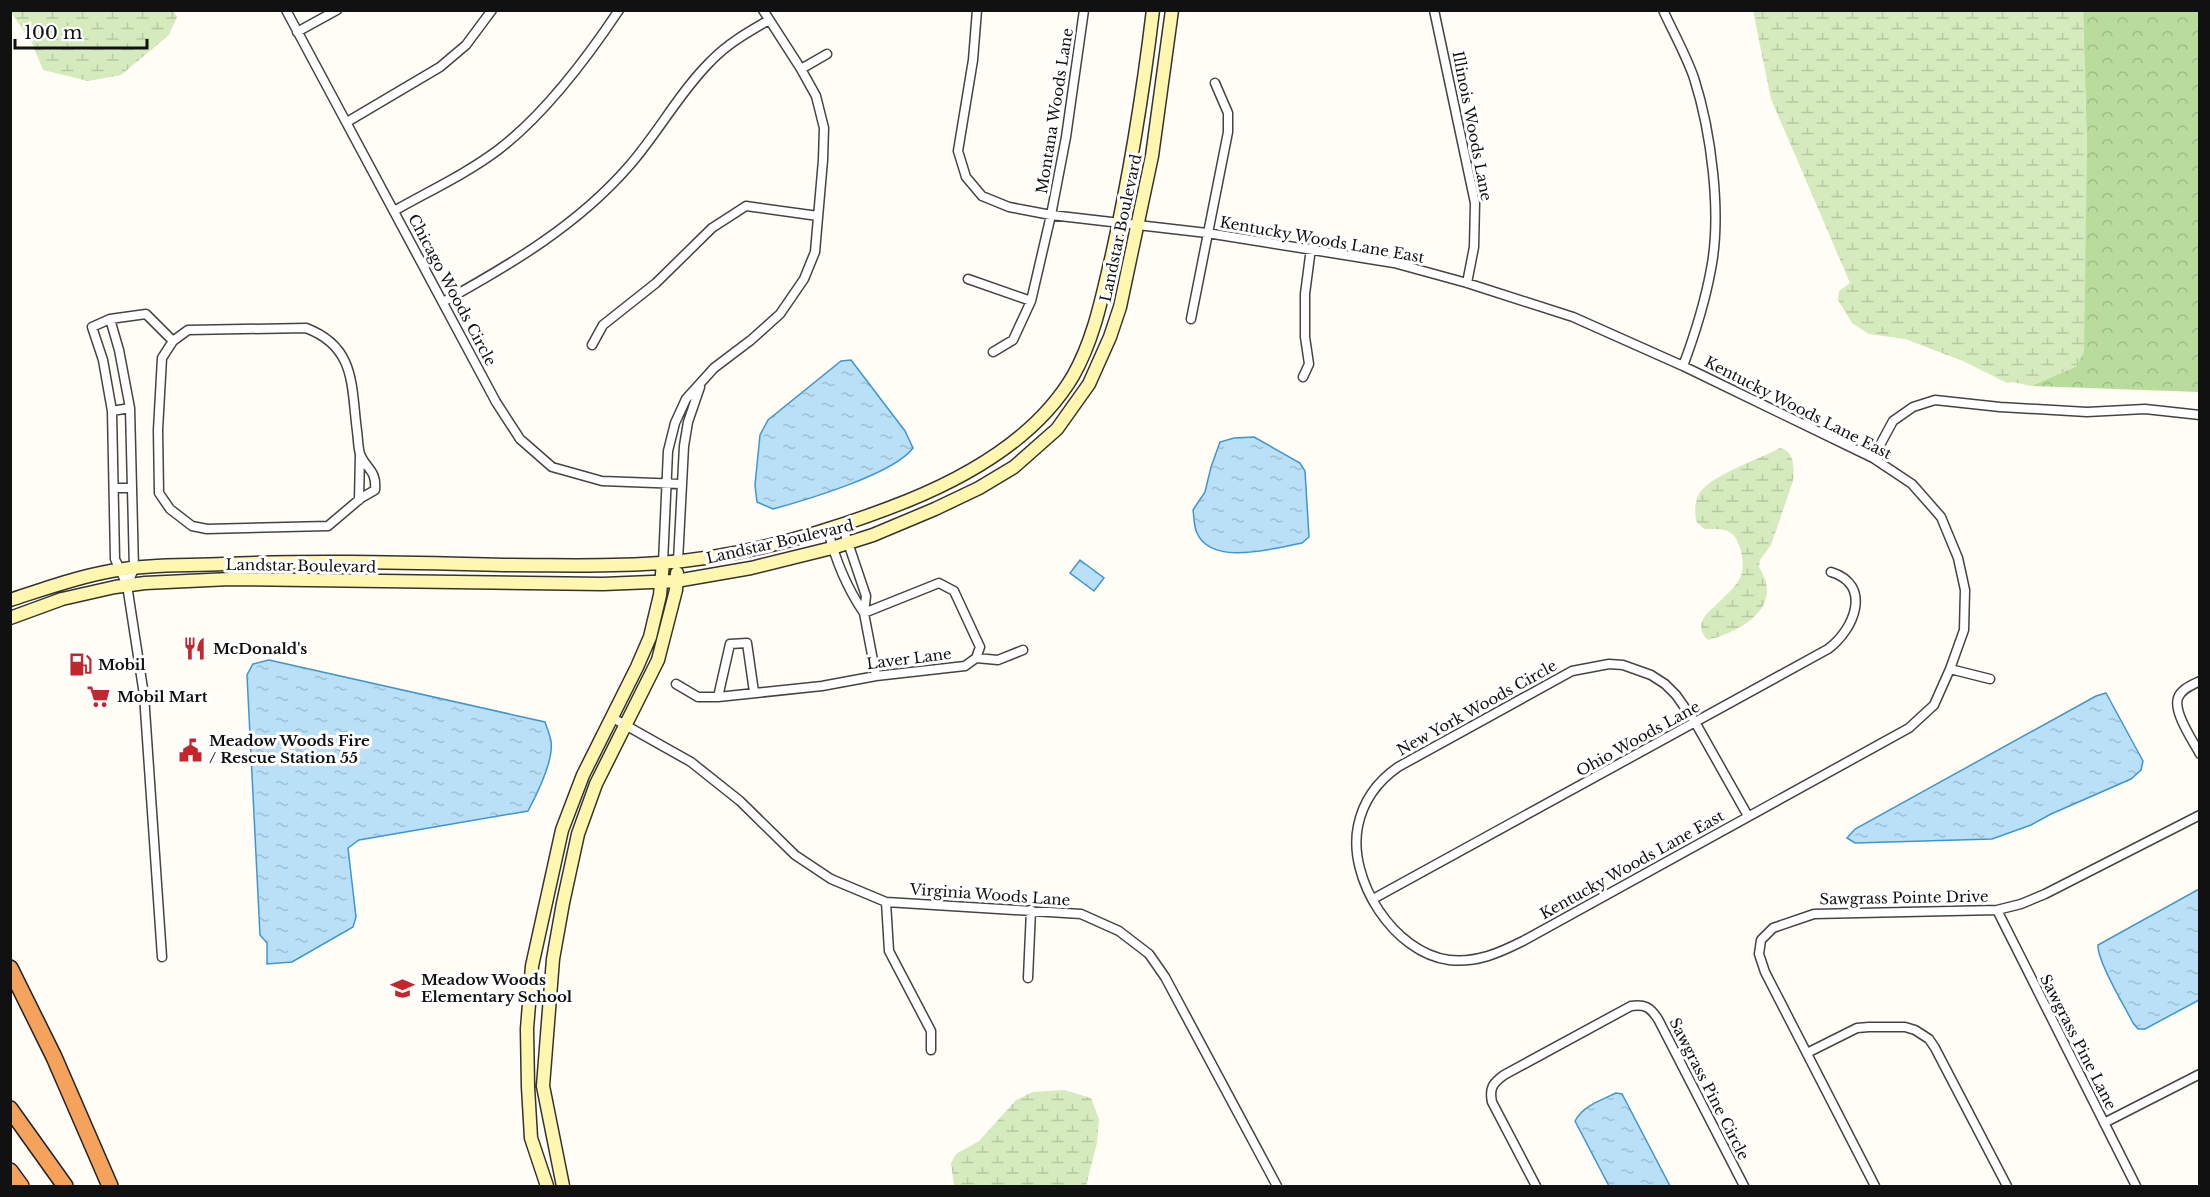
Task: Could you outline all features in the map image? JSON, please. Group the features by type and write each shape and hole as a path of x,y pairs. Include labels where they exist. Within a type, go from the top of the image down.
{"highway":[{"path":"10,968 54,1057 110,1186"},
{"path":"10,1109 65,1186"},
{"path":"10,1171 21,1186"}],"street":[{"name":"Chicago Woods Circle","path":"286,10 496,402 520,439 552,467 602,481 681,484"},
{"path":"297,32 337,10"},
{"path":"347,122 440,67 466,45 492,10"},
{"path":"394,211 498,150 532,121 597,43 619,10"},
{"path":"702,381 687,430 681,484 676,590 658,660 596,784 578,834 553,958 543,1086 562,1183 546,1186 531,1138 528,1097 527,1029 532,966 562,830 583,775 650,638 662,581 668,451 675,423 686,399 702,381 714,368 780,314 804,279 814,252 824,128 816,96 763,10"},
{"name":"Kentucky Woods Lane East","path":"977,10 973,60 958,151 966,177 982,196 1009,207 1052,215 1207,233 1394,263 1467,283 1573,317 1683,366 1873,458 1912,484 1941,517 1958,558 1965,590 1964,630 1934,705 1909,728 1494,955 1449,960 1428,954 1397,933 1385,920 1373,899"},
{"name":"Montana Woods Lane","path":"993,352 1013,340 1031,301 1052,215 1066,137 1084,10"},
{"name":"Landstar Boulevard","path":"10,600 55,585 134,568 256,563 609,566 678,561 749,550 828,530 928,492 970,471 1006,448 1044,415 1072,377 1095,328 1119,224 1136,134 1153,10"},
{"name":"Landstar Boulevard","path":"10,618 62,599 127,585 230,579 603,584 676,581 751,568 832,548 935,509 979,488 1014,467 1057,429 1089,384 1110,337 1120,307 1152,156 1172,10"},
{"name":"Illinois Woods Lane","path":"1434,10 1475,203 1474,247 1467,283"},
{"path":"1663,10 1694,77 1710,147 1715,215 1712,267 1697,330 1683,366"},
{"path":"442,302 509,266 590,206 629,166 710,61 734,40 769,20"},
{"path":"801,69 827,54"},
{"path":"1191,319 1228,132 1228,113 1215,83"},
{"path":"591,345 603,325 656,283 712,228 746,206 818,216"},
{"path":"1303,377 1309,363 1305,337 1305,294 1311,248"},
{"path":"968,279 1031,301"},
{"path":"162,957 144,696 127,585 115,559 112,411 103,360 92,327 110,319 146,314 173,341"},
{"path":"110,319 119,350 130,408 134,568 127,585"},
{"path":"359,500 360,454 349,369 336,345 323,334 306,328 188,330 173,341 162,358 158,430 159,493 170,509 192,526 207,529 328,525 375,490 376,479 360,454"},
{"path":"1873,458 1893,421 1913,407 1935,400 2065,411 2145,409 2199,415"},
{"path":"112,411 130,408"},
{"path":"114,488 132,488"},
{"path":"842,525 866,596 864,613 876,676"},
{"path":"828,530 832,548 855,600 864,613"},
{"name":"Ohio Woods Lane","path":"1373,899 1828,649 1845,634 1854,614 1854,593 1850,583 1843,576 1831,572"},
{"path":"864,613 939,583 954,591 980,647 976,658"},
{"path":"718,697 730,644 747,643 754,692"},
{"name":"Laver Lane","path":"676,684 698,697 718,697 822,686 876,676 965,666 976,658 998,660 1023,650"},
{"name":"New York Woods Circle","path":"1373,899 1362,874 1356,842 1361,816 1377,784 1408,760 1572,671 1609,663 1630,666 1665,684 1676,695 1695,722 1748,816"},
{"path":"1950,669 1990,679"},
{"path":"2199,681 2186,688 2178,697 2177,709 2199,754"},
{"name":"Virginia Woods Lane","path":"611,717 691,762 740,801 795,855 831,879 886,902 1081,914 1119,931 1149,954 1166,977 1277,1186"},
{"name":"Sawgrass Pointe Drive","path":"1875,1186 1765,972 1759,954 1761,940 1773,928 1814,914 1997,910 2021,904 2199,815"},
{"path":"886,902 889,951 931,1030 932,1050"},
{"path":"1028,978 1032,910"},
{"name":"Sawgrass Pine Lane","path":"1997,910 2136,1186"},
{"name":"Sawgrass Pine Circle","path":"1536,1186 1492,1102 1490,1091 1493,1083 1621,1011 1639,1005 1649,1008 1658,1019 1744,1186"},
{"path":"1807,1053 1857,1028 1905,1027 1923,1034 1935,1048 2007,1186"},
{"path":"2104,1123 2199,1074"}],"green space":[{"path":"173,10 177,17 169,35 121,75 88,81 43,70 32,43 10,11"},
{"path":"1753,11 2083,11 2087,152 2084,352 2077,366 2031,386 2007,383 1963,361 1905,339 1869,334 1852,323 1838,300 1839,291 1850,283 1771,99"},
{"path":"2083,11 2199,11 2199,392 2031,386 2077,366 2087,152"},
{"path":"1780,448 1791,456 1793,481 1771,545 1760,560 1759,567 1766,581 1767,594 1763,605 1746,623 1708,640 1702,631 1703,620 1734,587 1743,567 1740,548 1731,533 1722,529 1704,529 1696,521 1697,497 1713,480"},
{"path":"1064,1090 1091,1098 1099,1119 1097,1143 1086,1186 954,1186 951,1163 956,1154 979,1141 1016,1100 1033,1092"}],"water":[{"path":"851,360 905,431 913,448 903,458 888,467 827,493 773,509 757,502 755,485 760,435 768,420 841,361"},
{"path":"1254,437 1300,463 1305,471 1309,537 1302,543 1260,551 1245,553 1216,550 1205,543 1197,533 1193,510 1205,492 1220,442 1234,438"},
{"path":"1080,560 1104,578 1094,591 1070,573"},
{"path":"269,660 545,722 551,739 551,749 544,777 528,811 359,840 348,848 356,917 353,927 292,962 267,964 267,943 260,935 247,675 253,664"},
{"path":"2106,693 2143,761 2141,770 2131,779 2031,825 1992,839 1855,843 1847,838 1855,829 2096,696"},
{"path":"2199,889 2199,1000 2145,1029 2138,1029 2102,962 2098,945"},
{"path":"1616,1093 1622,1094 1670,1186 1609,1186 1575,1121 1588,1107"}],"place":[{"name":"McDonald's","path":"195,649"},
{"name":"Mobil","path":"80,665"},
{"name":"Mobil Mart","path":"99,697"},
{"name":"Meadow Woods Fire / Rescue Station 55","path":"191,750"},
{"name":"Meadow Woods Elementary School","path":"403,989"}]}
